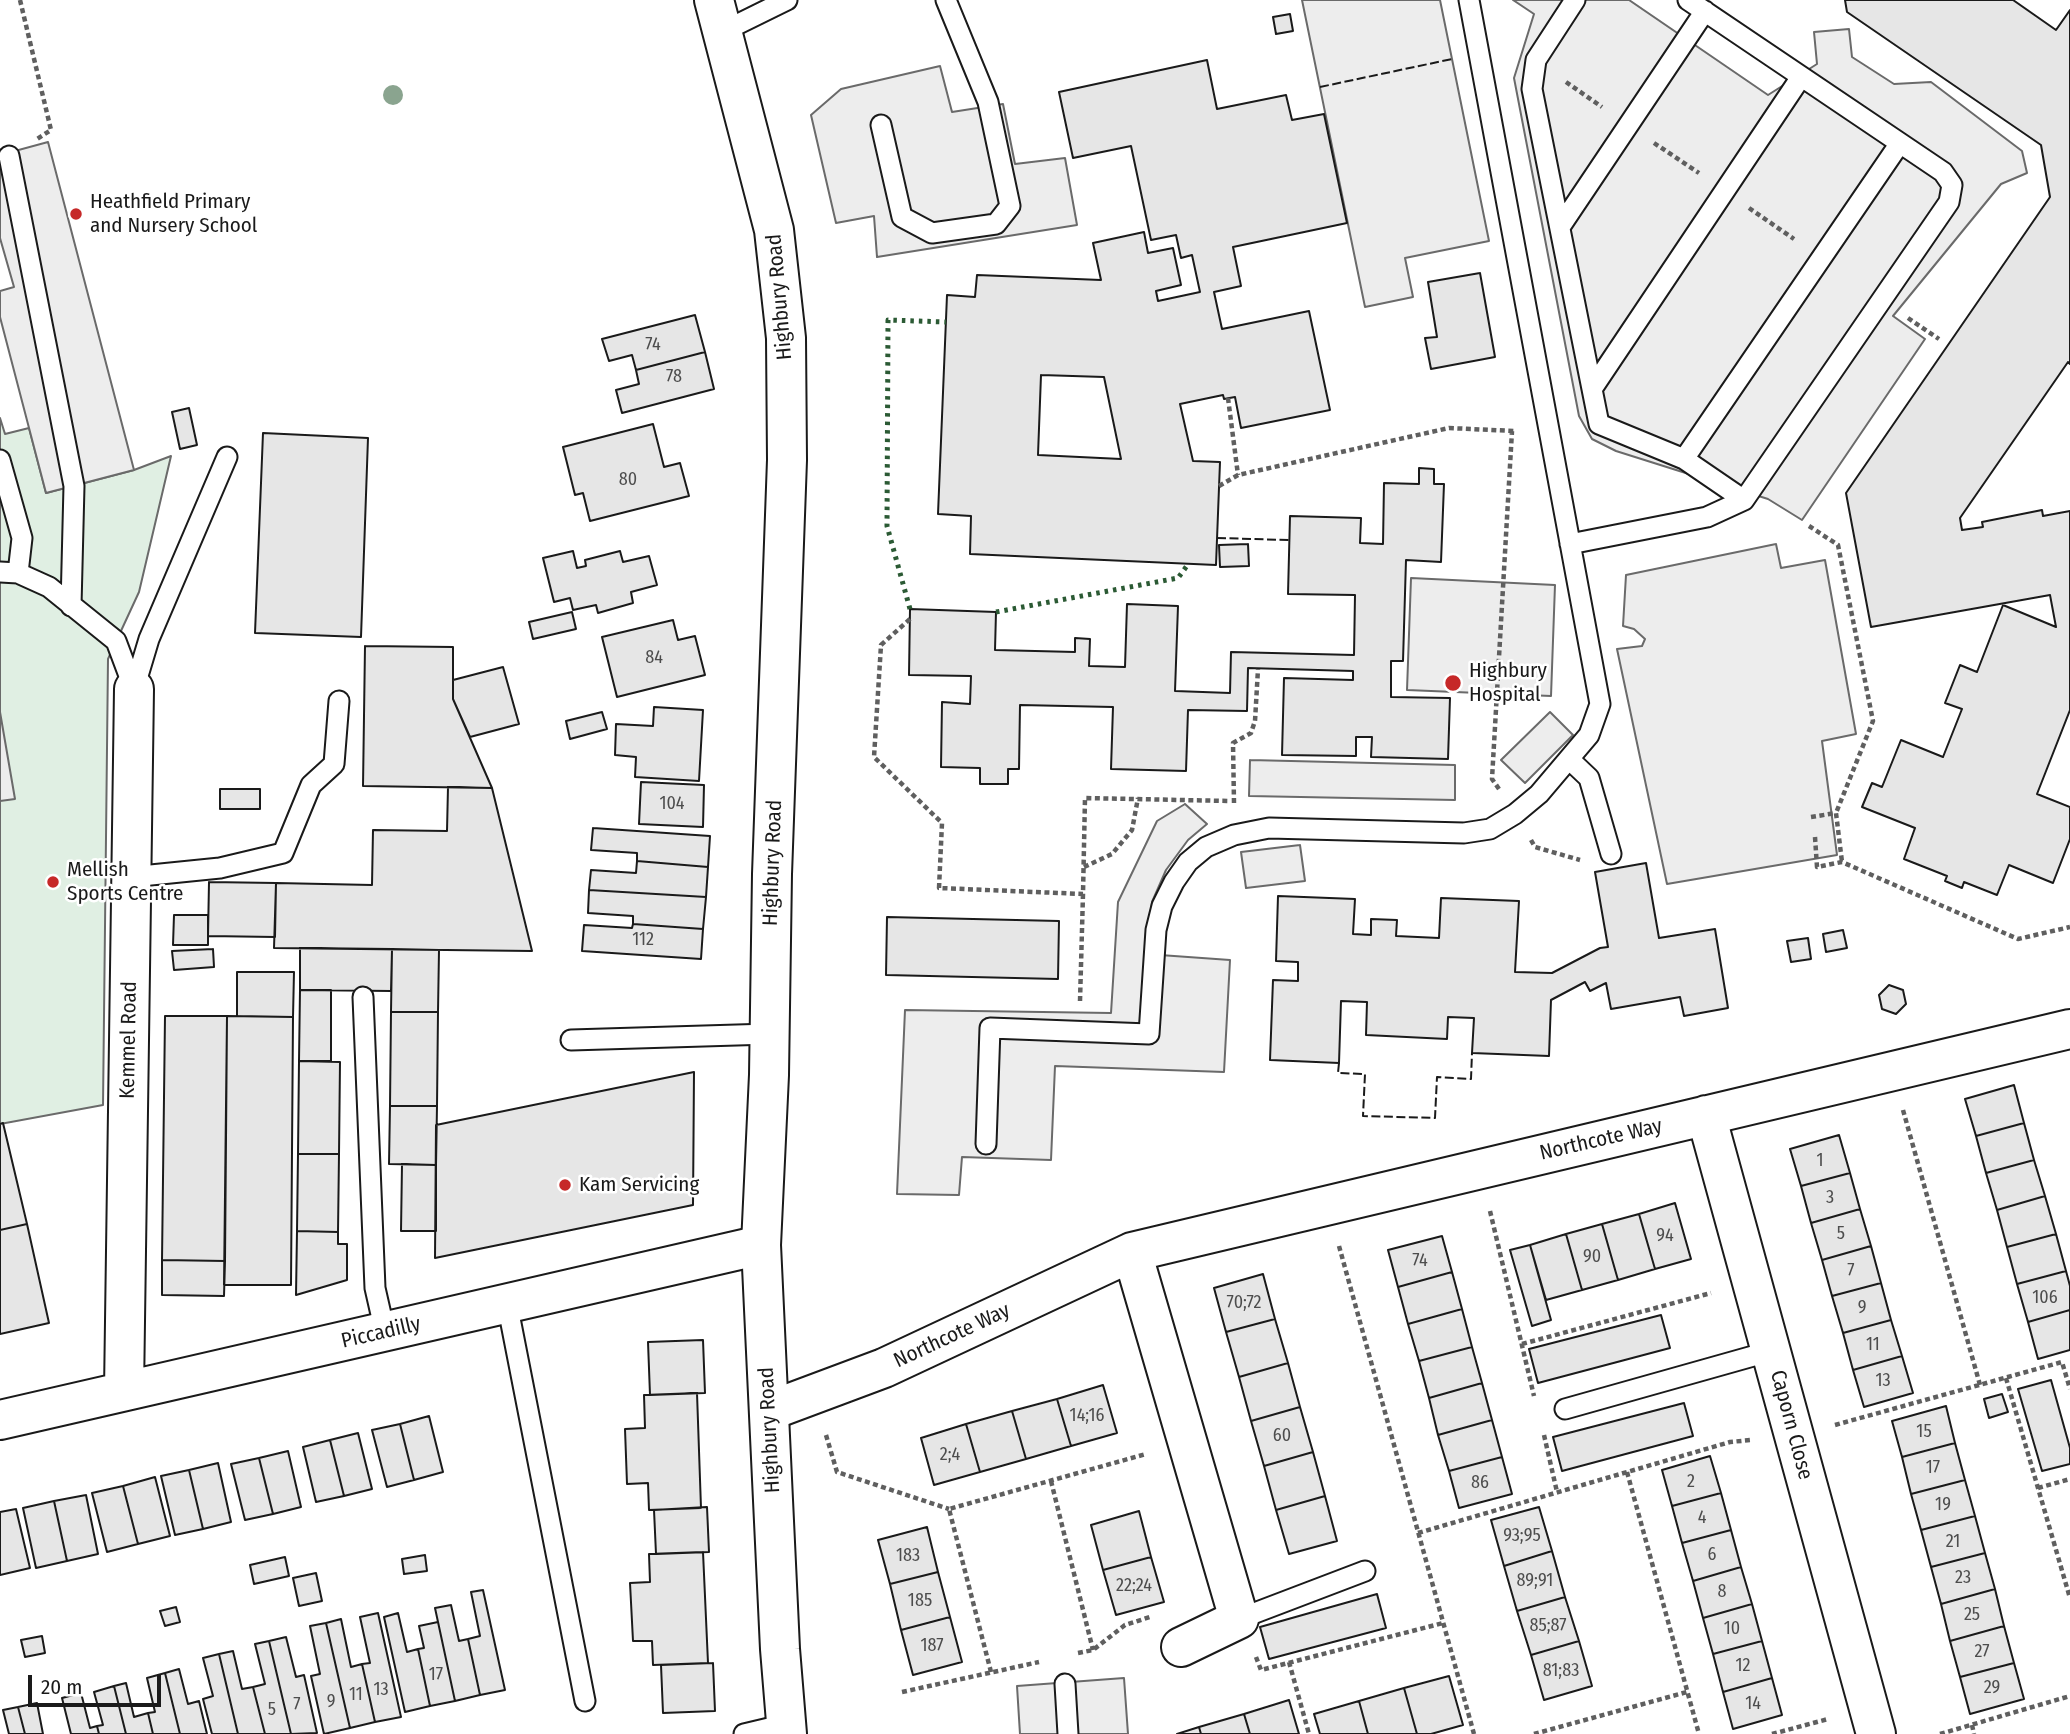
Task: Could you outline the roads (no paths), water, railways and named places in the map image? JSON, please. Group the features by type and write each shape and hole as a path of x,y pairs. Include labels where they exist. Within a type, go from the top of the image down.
{"street":[{"name":"Highbury Road","path":"718,16 774,230 786,338 786,460 761,1245 786,1729"},
{"name":"Kemmel Road","path":"124,1391 134,689"},
{"name":"Northcote Way","path":"769,1411 884,1368 1132,1252 2070,1030"},
{"name":"Caporn Close","path":"1706,1115 1872,1721"},
{"name":"Piccadilly","path":"0,1420 761,1245"},
{"path":"1132,1252 1239,1619 1181,1647"}],"lane":[{"path":"718,16 787,0"},
{"path":"881,125 902,217 932,233 996,225 1010,206 988,102 946,0"},
{"path":"986,1144 990,1028 1149,1034 1156,930 1162,906 1188,862 1206,847 1234,835 1269,828 1464,833 1490,829 1515,814 1539,794 1589,735 1600,704 1469,0"},
{"path":"1575,0 1536,60 1532,89 1599,424 1684,458 1744,500"},
{"path":"1570,544 1707,517 1744,500 1949,202 1952,186 1943,172 1688,0"},
{"path":"1560,227 1705,12"},
{"path":"1592,388 1801,77"},
{"path":"1684,458 1900,143"},
{"path":"9,156 74,486 71,606"},
{"path":"134,689 149,639 227,457"},
{"path":"0,460 22,538 9,573 49,587 116,641 134,689"},
{"path":"131,877 220,868 283,853 311,785 334,764 339,701"},
{"path":"1569,759 1589,778 1611,854"},
{"path":"363,998 375,1288 385,1332"},
{"path":"571,1040 769,1034"},
{"path":"507,1303 584,1701"},
{"path":"1565,1409 1771,1351"},
{"path":"1239,1619 1365,1571"},
{"path":"1065,1684 1068,1734"},
{"path":"744,1734 786,1729"}],"place":[{"name":"Heathfield Primary and Nursery School","path":"76,214"},
{"name":"Highbury Hospital","path":"1453,683"},
{"name":"Mellish Sports Centre","path":"53,882"},
{"name":"Kam Servicing","path":"565,1185"}]}
